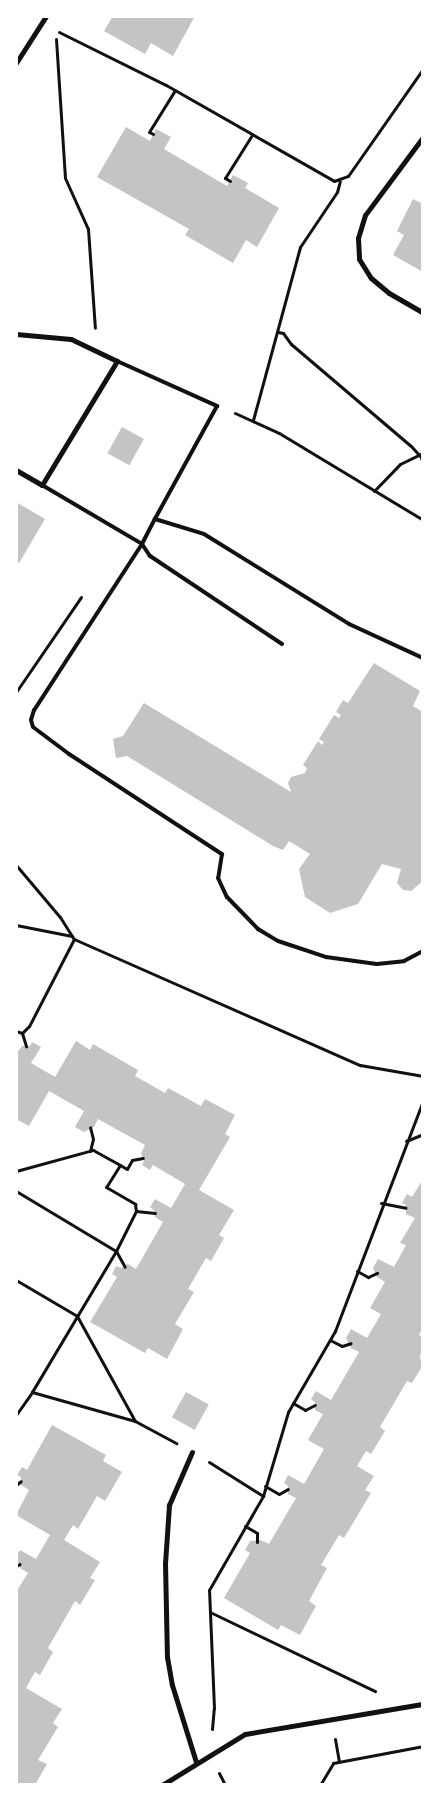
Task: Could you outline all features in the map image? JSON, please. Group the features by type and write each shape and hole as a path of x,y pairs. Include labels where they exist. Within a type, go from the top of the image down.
{"street":[{"path":"16,63 46,16"},
{"path":"423,137 365,215 358,238 360,259 371,278 389,293 423,313"},
{"path":"16,334 70,339 117,361 42,485 16,470"},
{"path":"192,1452 169,1506 165,1563 167,1657 172,1685 196,1762"},
{"path":"162,1785 196,1762 245,1734 423,1704"}],"lane":[{"path":"117,361 217,406 142,544 34,710 31,720 33,727 69,754 222,854 218,878 227,897 252,924 278,941 326,957 377,964 404,961 423,951"},
{"path":"42,485 142,544 150,556 282,644"},
{"path":"156,519 204,534 349,624 423,658"}],"path":[{"path":"95,332 88,228 65,178 56,31 175,90 325,177 340,181 348,176 423,69"},
{"path":"153,134 149,132 175,90"},
{"path":"230,181 225,178 252,135"},
{"path":"340,181 338,192 300,247 253,420 423,520"},
{"path":"278,332 283,333 291,344 421,453 423,465"},
{"path":"374,491 400,464 421,453"},
{"path":"16,692 82,595"},
{"path":"16,865 73,938"},
{"path":"16,925 73,938 360,1065 423,1076"},
{"path":"26,1046 22,1033 73,938"},
{"path":"16,1032 22,1033"},
{"path":"214,1708 209,1590 262,1496 293,1402 330,1340 381,1203 423,1100"},
{"path":"90,1127 93,1139 90,1151"},
{"path":"406,1141 423,1134"},
{"path":"16,1171 90,1151 127,1169 132,1160 143,1158"},
{"path":"16,1415 32,1392 116,1251 136,1211 135,1204 106,1187 120,1165"},
{"path":"16,1191 116,1251 124,1266"},
{"path":"381,1203 406,1208"},
{"path":"136,1211 155,1213"},
{"path":"357,1271 368,1277 377,1273"},
{"path":"16,1280 77,1316 135,1421"},
{"path":"330,1340 342,1346 350,1343"},
{"path":"32,1392 135,1421 155,1432"},
{"path":"293,1402 305,1410 315,1405"},
{"path":"226,1473 262,1496"},
{"path":"16,1486 21,1482"},
{"path":"265,1486 279,1494 288,1489"},
{"path":"245,1526 257,1533 258,1542"},
{"path":"210,1612 352,1681"},
{"path":"320,1785 333,1763 423,1746"}],"building":[{"path":"113,16 195,16 173,56 151,43 145,54 104,31"},
{"path":"126,127 150,141 156,129 171,137 164,149 227,186 233,175 248,183 245,188 279,208 257,247 246,240 233,263 185,235 189,229 97,177"},
{"path":"413,199 423,204 423,272 393,255 404,235 397,231"},
{"path":"122,427 144,439 129,465 107,453"},
{"path":"16,502 45,519 19,563 16,562"},
{"path":"374,663 420,691 413,706 423,712 423,881 411,891 403,890 397,883 401,869 382,864 358,904 330,913 305,897 299,869 310,854 289,841 283,850 273,846 127,756 116,758 113,739 123,736 144,703 291,792 288,783 291,777 305,773 307,768 303,765 318,741 322,745 324,742 319,739 334,715 339,718 341,715 336,712 343,700 348,703"},
{"path":"76,1041 90,1050 93,1044 138,1070 135,1076 165,1093 168,1088 201,1106 205,1099 235,1115 225,1134 230,1137 199,1190 234,1210 219,1235 224,1238 211,1261 206,1258 188,1289 194,1292 175,1324 183,1329 167,1359 148,1348 145,1353 90,1322 117,1277 112,1274 116,1266 121,1268 128,1264 136,1269 163,1222 155,1217 154,1210 150,1207 155,1199 171,1208 185,1184 153,1165 150,1170 142,1165 144,1161 141,1153 145,1145 98,1119 94,1127 84,1132 75,1127 84,1111 49,1091 29,1126 16,1119 16,1054 22,1046 30,1046 32,1042 41,1047 31,1063 55,1077"},
{"path":"423,1179 423,1328 419,1335 423,1337 420,1358 423,1365 412,1383 407,1381 380,1427 385,1431 371,1454 366,1451 357,1466 374,1476 365,1490 371,1493 344,1538 339,1535 321,1565 327,1568 309,1601 316,1606 300,1635 281,1625 278,1630 224,1598 250,1553 245,1550 250,1541 261,1540 269,1544 296,1498 288,1494 288,1486 284,1483 288,1475 304,1484 324,1449 308,1440 323,1414 315,1410 315,1402 311,1399 316,1391 331,1400 359,1352 351,1348 346,1338 351,1329 367,1338 381,1314 370,1308 385,1282 377,1277 373,1268 378,1259 394,1267 406,1245 400,1243 415,1218 406,1214 406,1205 402,1203 407,1194 412,1197"},
{"path":"186,1392 209,1405 195,1430 172,1417"},
{"path":"52,1425 106,1455 103,1461 122,1472 105,1501 97,1496 78,1529 73,1525 64,1540 100,1562 90,1578 95,1580 80,1605 75,1601 48,1648 53,1652 40,1675 35,1672 26,1688 62,1709 53,1723 58,1727 38,1760 47,1764 35,1785 16,1785 16,1592 28,1573 20,1568 16,1557 20,1550 36,1559 50,1535 16,1515 29,1490 21,1485 21,1477 17,1475 22,1467 27,1470"}]}
